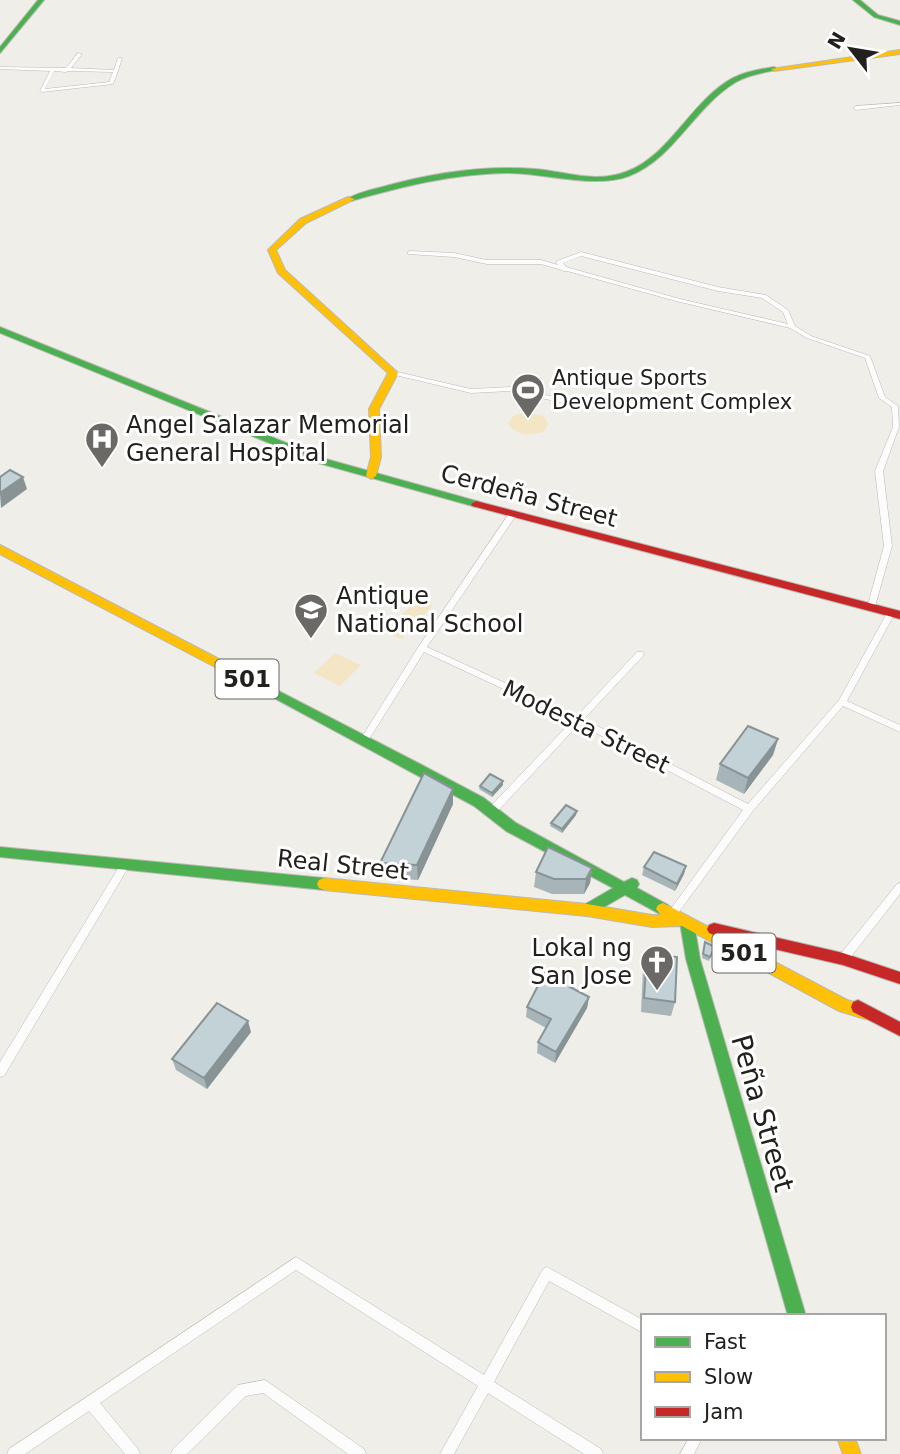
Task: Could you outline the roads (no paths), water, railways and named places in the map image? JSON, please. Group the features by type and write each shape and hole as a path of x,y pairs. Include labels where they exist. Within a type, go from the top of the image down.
{"main road":[{"path":"0,51 41,0"},
{"path":"856,0 876,16 900,23"},
{"path":"370,476 376,457 374,409 393,373 281,271 272,250 301,222 377,191 466,174 531,171 600,179 626,175 650,159 734,80 759,72 900,52"},
{"name":"Cerdeña Street","path":"0,330 322,461 370,476 895,614"},
{"name":"501","path":"0,549 492,811 512,818 628,887 844,1006 865,1012"},
{"name":"Real Street","path":"0,852 587,910 652,922 682,917"},
{"path":"587,910 628,887"},
{"name":"501","path":"682,917 713,929 900,1029"},
{"name":"Peña Street","path":"682,917 796,1314"},
{"path":"713,929 843,959 900,978"}],"street":[{"path":"66,71 80,54"},
{"path":"52,71 42,91 111,83 120,60"},
{"path":"0,68 116,71"},
{"path":"856,108 900,104"},
{"path":"410,253 454,255 487,262 541,262 566,271 792,327 809,337 868,357 882,398 895,406 896,427 879,471 888,547 872,608"},
{"path":"566,271 559,262 581,254 718,289 764,296 786,311 792,327"},
{"path":"393,373 471,391 510,389 590,407"},
{"path":"363,742 422,648 513,513"},
{"path":"682,917 749,809 842,702 895,614"},
{"name":"Modesta Street","path":"422,648 578,720 749,809"},
{"path":"492,811 640,654"},
{"path":"842,702 900,729"},
{"path":"0,1072 125,865"},
{"path":"843,959 900,887"},
{"path":"14,1454 92,1404 296,1263 596,1454"},
{"path":"447,1454 547,1273 641,1325"},
{"path":"178,1454 243,1390 265,1386 359,1454"},
{"path":"92,1404 133,1454"}],"place":[{"name":"Antique Sports Development Complex","path":"528,420"},
{"name":"Angel Salazar Memorial General Hospital","path":"102,469"},
{"name":"Antique National School","path":"311,640"},
{"name":"Lokal ng San Jose","path":"657,992"}]}
